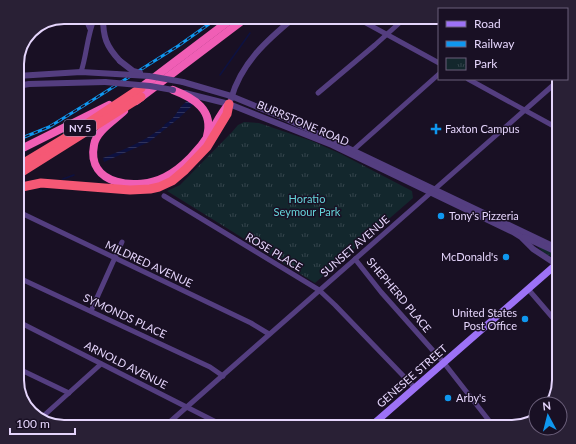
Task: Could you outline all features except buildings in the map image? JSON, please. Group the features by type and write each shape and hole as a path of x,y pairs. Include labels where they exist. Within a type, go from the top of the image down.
{"highway":[{"name":"NY 5","path":"24,163 141,93 225,24"},
{"name":"NY 5","path":"24,170 141,93 237,24"},
{"path":"173,90 194,100 204,110 208,129 205,140"},
{"path":"141,93 101,132 94,144 96,163 99,171 108,179 115,182 144,184 159,180 177,170 205,140 230,100"},
{"path":"24,148 141,93"},
{"path":"24,187 41,183 130,190 159,187 172,181 207,147 227,114 230,100"}],"main road":[{"name":"GENESEE STREET","path":"378,420 552,269"}],"street":[{"path":"88,24 90,29"},
{"path":"81,72 92,24"},
{"path":"103,24 103,33 107,46 133,71 149,76"},
{"path":"230,100 239,76 248,63 268,40 287,24"},
{"path":"367,24 438,62"},
{"path":"318,93 398,24"},
{"name":"BURRSTONE ROAD","path":"24,76 81,72 149,76 183,82 230,100 280,124 351,152 552,246"},
{"path":"351,152 438,75"},
{"path":"470,80 552,125"},
{"name":"BURRSTONE ROAD","path":"24,85 105,82 150,86 230,100"},
{"name":"SUNSET AVENUE","path":"172,420 552,86"},
{"name":"BURRSTONE ROAD","path":"433,190 513,232 521,237 533,249 552,260"},
{"name":"ROSE PLACE","path":"164,196 319,290 415,388"},
{"name":"MILDRED AVENUE","path":"24,214 114,259 251,323 269,334"},
{"path":"513,232 552,250"},
{"path":"91,311 122,242"},
{"name":"SHEPHERD PLACE","path":"355,259 381,292 444,363 489,420"},
{"name":"SYMONDS PLACE","path":"24,280 210,367 223,376"},
{"path":"528,289 552,317"},
{"name":"ARNOLD AVENUE","path":"24,325 212,420"},
{"path":"44,415 101,364"},
{"path":"24,371 69,393"}],"green space":[{"name":"Horatio Seymour Park","path":"244,122 259,123 312,141 341,154 412,191 413,198 315,283 167,191 180,185 238,125"},
{"path":"530,239 552,250 552,257 543,252"}],"shaded area":[{"path":"190,100 195,103 149,142 104,162 103,158 138,143 153,134 172,119 180,107"}],"waterway":[{"path":"220,75 250,33"},
{"path":"165,125 173,119"},
{"path":"63,179 74,175"}],"railway":[{"path":"24,137 49,127 178,46 209,24"}],"place":[{"name":"Faxton Campus","path":"436,129"},
{"name":"Tony's Pizzeria","path":"441,216"},
{"name":"McDonald's","path":"506,257"},
{"name":"United States Post Office","path":"525,319"},
{"name":"Arby's","path":"448,398"}]}
